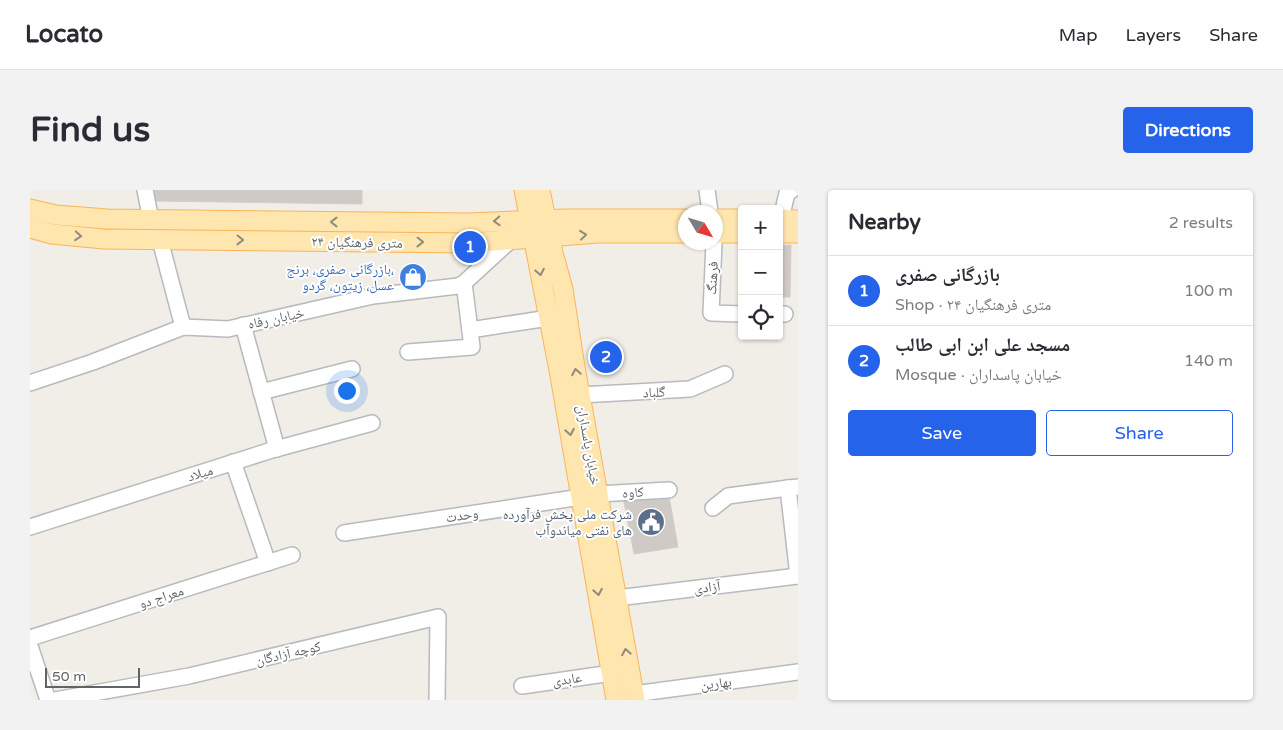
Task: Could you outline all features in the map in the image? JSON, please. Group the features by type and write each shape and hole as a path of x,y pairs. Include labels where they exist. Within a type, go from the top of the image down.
{"main road":[{"name":"خیابان پاسداران","path":"524,190 562,289 580,395 589,496 612,673 629,698"},
{"name":"خیابان پاسداران","path":"540,190 540,229 549,318 589,496 617,598 629,698"},
{"name":"۲۴ متری فرهنگیان","path":"30,209 56,215 107,219 469,223 598,233 678,233"},
{"path":"723,219 738,219"},
{"name":"۲۴ متری فرهنگیان","path":"30,228 52,234 104,239 468,243 512,239 540,229 678,220"},
{"path":"784,223 798,233"},
{"path":"723,233 738,233"}],"street":[{"path":"145,190 151,220"},
{"path":"707,190 709,205"},
{"path":"784,223 788,193 792,190"},
{"path":"408,352 472,347 464,283 512,239"},
{"path":"160,240 183,328"},
{"name":"فرهنگ","path":"714,250 711,313 738,314"},
{"name":"خیابان رفاه","path":"30,383 93,362 183,328 228,329 373,296 458,286 464,283"},
{"path":"470,330 549,318"},
{"path":"243,325 277,449"},
{"path":"261,392 352,369"},
{"name":"گلباد","path":"580,395 690,389 725,374"},
{"name":"میلاد","path":"30,526 233,462 372,423"},
{"path":"233,462 268,563"},
{"path":"713,508 728,496 793,488 798,576"},
{"name":"کاوه","path":"589,496 669,490"},
{"name":"وحدت","path":"344,534 589,496"},
{"name":"معراج دو","path":"30,638 292,555"},
{"name":"آزادی","path":"617,598 798,576"},
{"name":"کوچه آزادگان","path":"55,700 189,676 438,617 437,700"},
{"path":"30,646 48,700"},
{"name":"بهارین","path":"629,698 798,672"},
{"name":"عابدی","path":"522,686 612,673"}],"building":[{"path":"150,190 362,190 362,204 153,201"},
{"path":"791,245 790,297 783,297 783,246"},
{"name":"شرکت ملی پخش فرآورده های نفتی میاندوآب","path":"669,496 678,547 634,554 623,497"}],"place":[{"name":"بازرگانی صفری","path":"470,247"},
{"name":"بازرگانی صفری، برنج، عسل، زیتون، گردو","path":"413,277"},
{"name":"مسجد علی ابن ابی طالب","path":"606,357"},
{"name":"شرکت ملی پخش فرآورده های نفتی میاندوآب","path":"651,522"}]}
